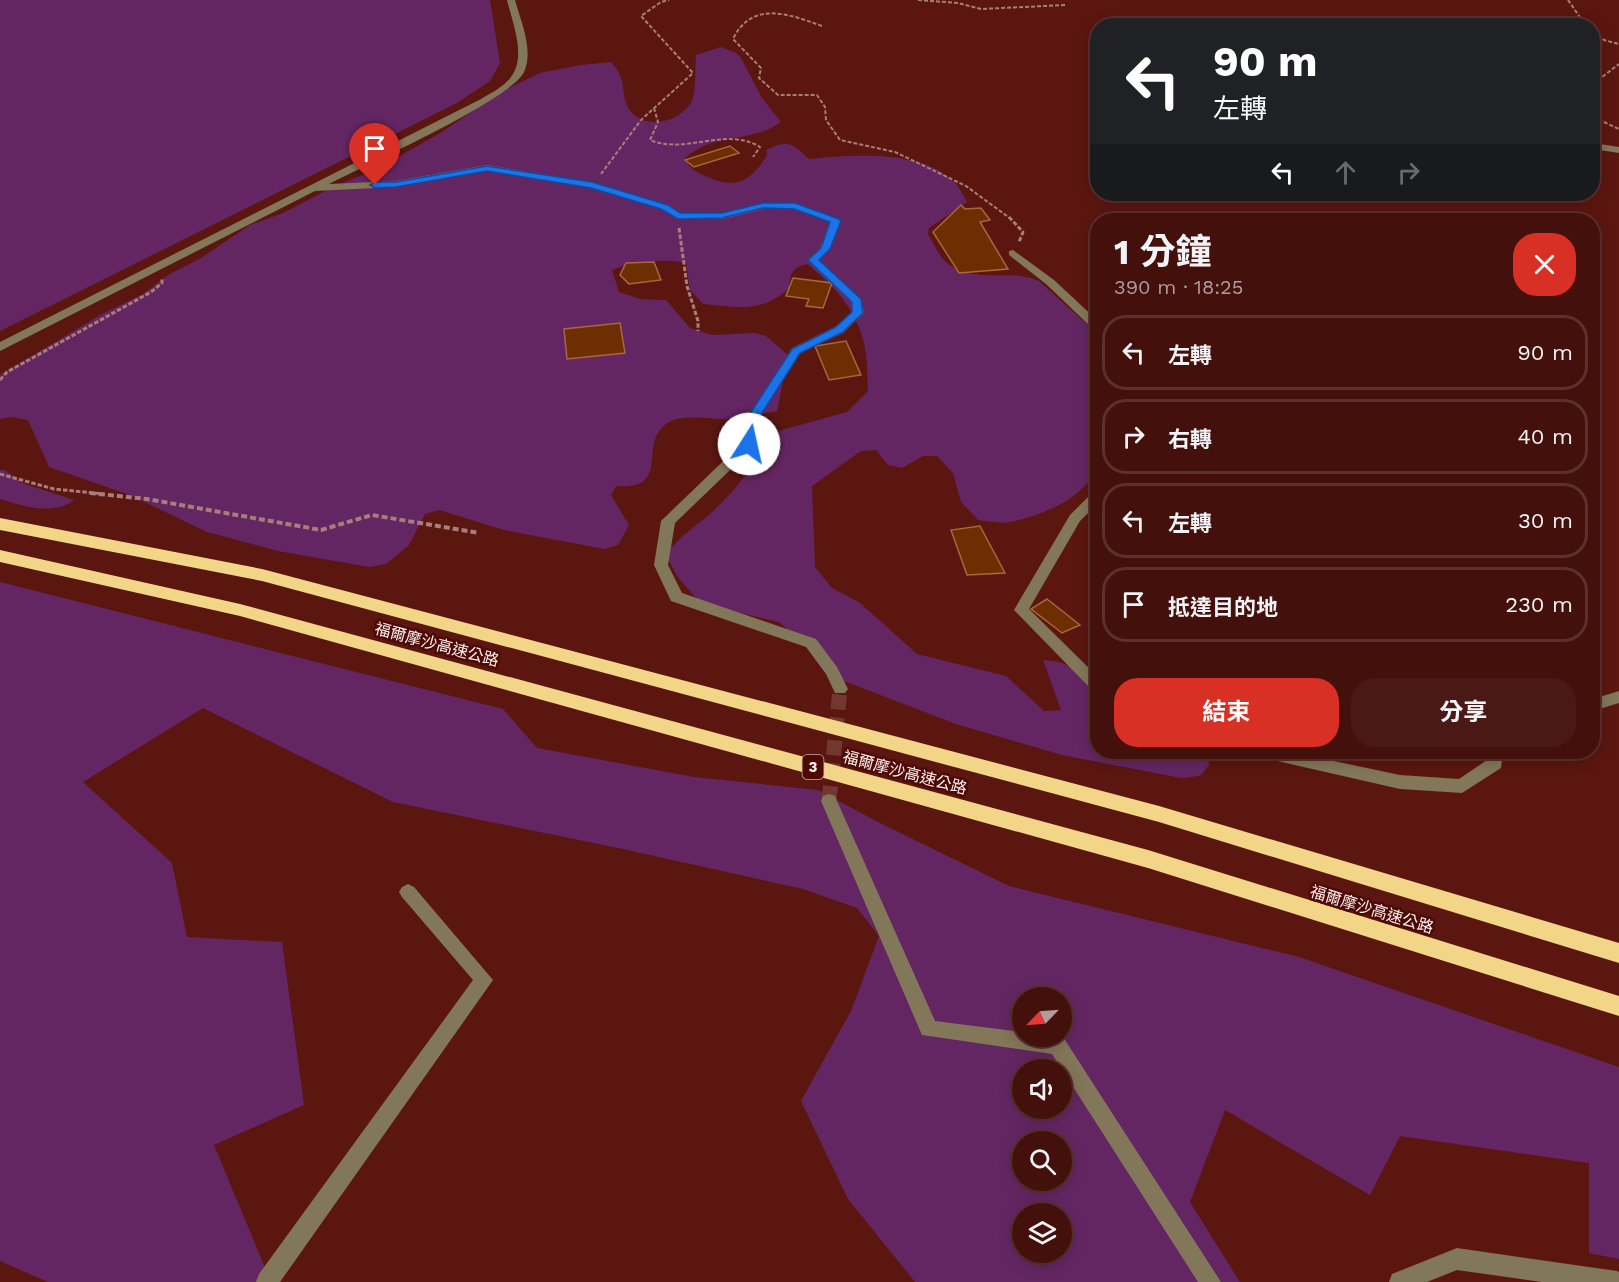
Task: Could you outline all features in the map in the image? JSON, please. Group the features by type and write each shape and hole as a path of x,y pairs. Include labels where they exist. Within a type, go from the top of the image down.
{"highway":[{"name":"福爾摩沙高速公路","path":"0,524 262,575 1159,814 1619,953"},
{"name":"福爾摩沙高速公路","path":"0,556 240,610 1148,859 1619,1006"}],"street":[{"path":"0,347 484,101 516,78 522,65 523,53 511,0"},
{"path":"1600,147 1619,150"},
{"path":"311,188 396,184 487,168 592,185 665,207 678,216 722,216 763,206 795,206 836,221 825,249 813,260 857,301 858,313 839,330 796,351 746,429 749,444 668,521 661,565 676,597 811,643 832,671 840,689"},
{"path":"1013,253 1050,282 1090,320"},
{"path":"1090,503 1075,518 1021,610 1090,679"},
{"path":"1600,703 1619,697"},
{"path":"1296,759 1400,782 1462,786 1495,763 1495,759"},
{"path":"830,801 929,1029 1058,1046 1210,1282"},
{"path":"267,1282 484,980 408,892"},
{"path":"1400,1282 1457,1259 1617,1282"}],"path":[{"path":"592,185 633,128 677,91 693,73 641,16 661,2 669,0"},
{"path":"918,0 958,3 981,9 1066,6"},
{"path":"1569,0 1581,18"},
{"path":"752,13 770,9 780,10 822,26"},
{"path":"740,21 734,39 761,68 759,78 778,95 818,95 825,107 826,120 840,140 895,152 966,186 1005,213 1023,232 1013,253"},
{"path":"1600,37 1619,44"},
{"path":"1600,79 1619,64"},
{"path":"654,108 658,122 650,140 654,143 687,145 741,139 754,141 760,147 753,157"},
{"path":"1600,120 1619,129"},
{"path":"678,216 687,286 698,321 698,331"},
{"path":"0,380 7,372 162,283 162,264"},
{"path":"0,474 54,489 147,500 321,530 372,515 479,533"}],"shaded area":[{"path":"0,0 490,0 500,63 490,81 457,103 0,331"},
{"path":"721,47 736,53 741,58 762,98 781,122 757,133 708,144 696,150 684,159 695,171 729,183 743,180 756,170 767,155 766,150 785,144 794,146 809,159 865,156 905,159 924,164 940,171 954,182 967,202 929,228 928,234 943,259 954,267 977,275 1027,277 1039,281 1090,327 1090,479 1075,495 1050,510 1023,519 1002,523 978,520 961,502 953,473 937,456 923,456 902,468 888,465 876,450 861,451 812,486 815,567 832,588 859,602 917,654 1006,676 1044,711 1061,710 1043,660 1060,662 1090,676 1090,759 1209,759 1209,765 1200,776 1181,778 1062,755 956,724 844,681 779,622 701,604 677,576 666,555 736,487 758,458 754,450 760,441 782,430 847,412 868,391 866,353 857,323 836,291 807,264 798,267 793,272 789,288 779,296 769,302 749,307 703,304 690,290 686,263 649,262 612,270 619,292 640,299 666,300 690,328 712,335 754,333 766,336 788,355 777,411 735,419 681,418 666,424 658,433 654,443 652,464 644,481 633,485 616,486 611,495 629,525 618,545 604,549 504,530 439,510 425,514 409,545 386,564 369,567 278,551 207,532 130,495 49,467 28,420 11,417 0,419 0,375 102,314 143,294 168,275 201,258 250,225 283,213 333,187 375,170 442,132 502,91 540,73 611,62 620,75 629,109 643,120 661,122 679,115 692,101 696,55"},
{"path":"0,470 5,470 22,483 74,500 66,505 48,509 28,507 0,499"},
{"path":"0,582 503,709 537,748 694,777 818,790 1009,886 1299,957 1619,1067 1619,1259 1589,1253 1589,1163 1400,1136 1370,1195 1225,1110 1190,1202 1240,1282 915,1282 848,1199 801,1101 851,1011 879,936 857,908 803,889 393,802 203,708 83,782 172,863 187,937 282,942 304,1105 214,1145 271,1282 48,1282 0,1261"}],"building":[{"path":"730,146 739,153 694,167 685,160"},
{"path":"961,205 965,209 981,208 990,220 980,222 1008,269 959,273 933,232"},
{"path":"654,262 661,280 629,284 620,275 626,263"},
{"path":"793,278 832,283 823,308 806,306 809,299 786,296"},
{"path":"620,323 625,353 567,359 564,329"},
{"path":"846,341 861,375 829,380 815,346"},
{"path":"980,526 1005,573 967,575 951,530"},
{"path":"1047,599 1080,625 1062,633 1031,609"}],"tunnel":[{"path":"829,801 840,689"}],"route":[{"path":"375,185 396,184 487,168 592,185 665,207 678,216 722,216 763,206 795,206 836,221 825,249 813,260 857,301 858,313 839,330 796,351 746,429 749,444"}]}
